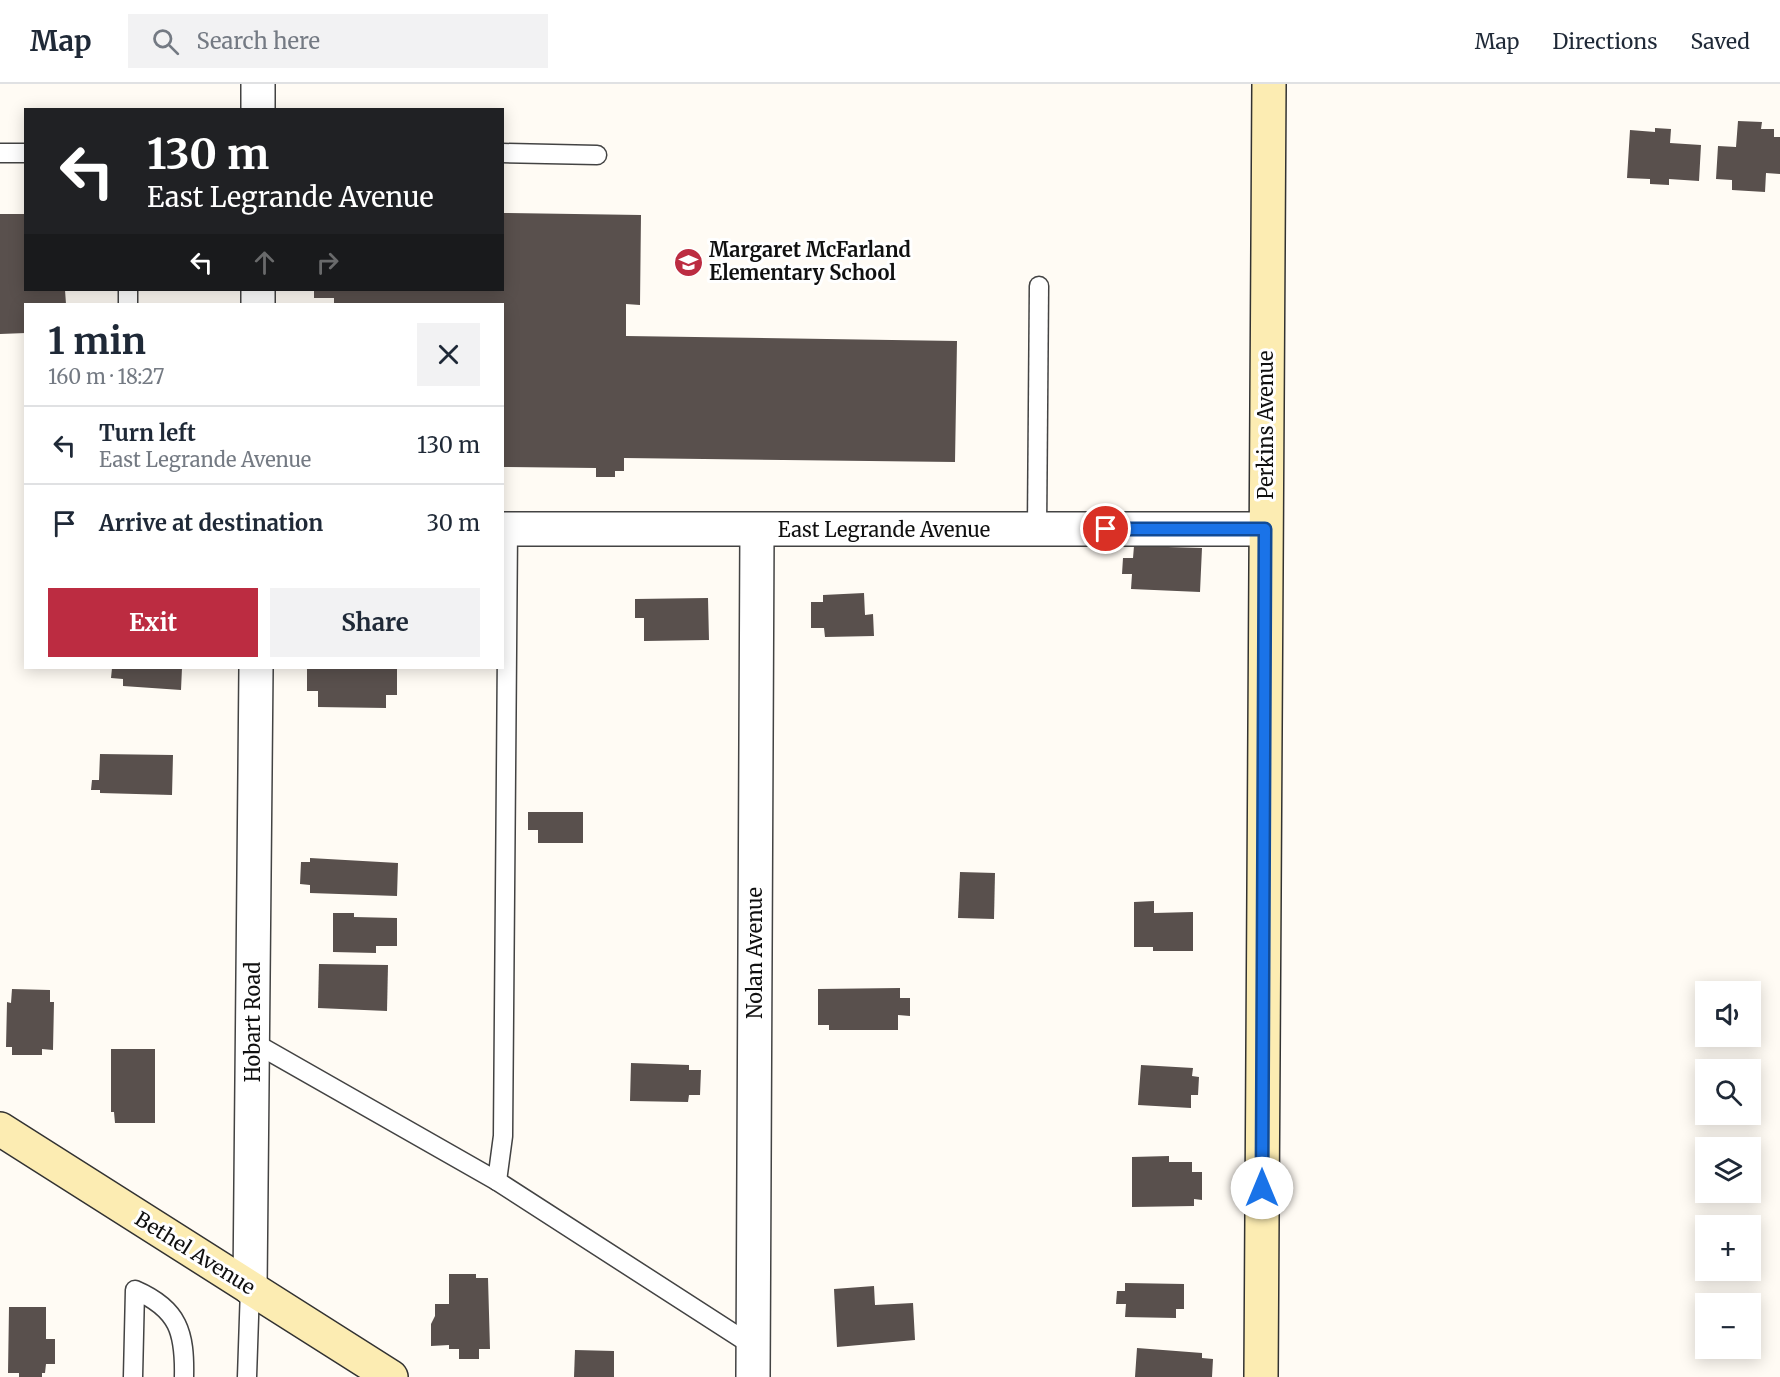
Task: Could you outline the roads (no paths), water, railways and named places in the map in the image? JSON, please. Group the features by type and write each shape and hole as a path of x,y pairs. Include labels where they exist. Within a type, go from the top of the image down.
{"street":[{"path":"258,84 258,108"},
{"name":"Perkins Avenue","path":"1261,1377 1269,84"},
{"name":"East Legrande Avenue","path":"505,529 1265,529"},
{"name":"Nolan Avenue","path":"753,1362 758,530"},
{"name":"Hobart Road","path":"250,1288 256,669"},
{"name":"Bethel Avenue","path":"0,1129 391,1377"}],"lane":[{"path":"0,153 24,153"},
{"path":"504,153 597,155"},
{"path":"1037,529 1039,286"},
{"path":"497,1181 503,1136 505,529"},
{"path":"253,1042 497,1181 753,1362"},
{"name":"Hobart Road","path":"247,1377 250,1288"},
{"path":"133,1377 135,1290 155,1299 179,1326 185,1347 184,1377"}],"place":[{"name":"Margaret McFarland Elementary School","path":"688,262"}]}
